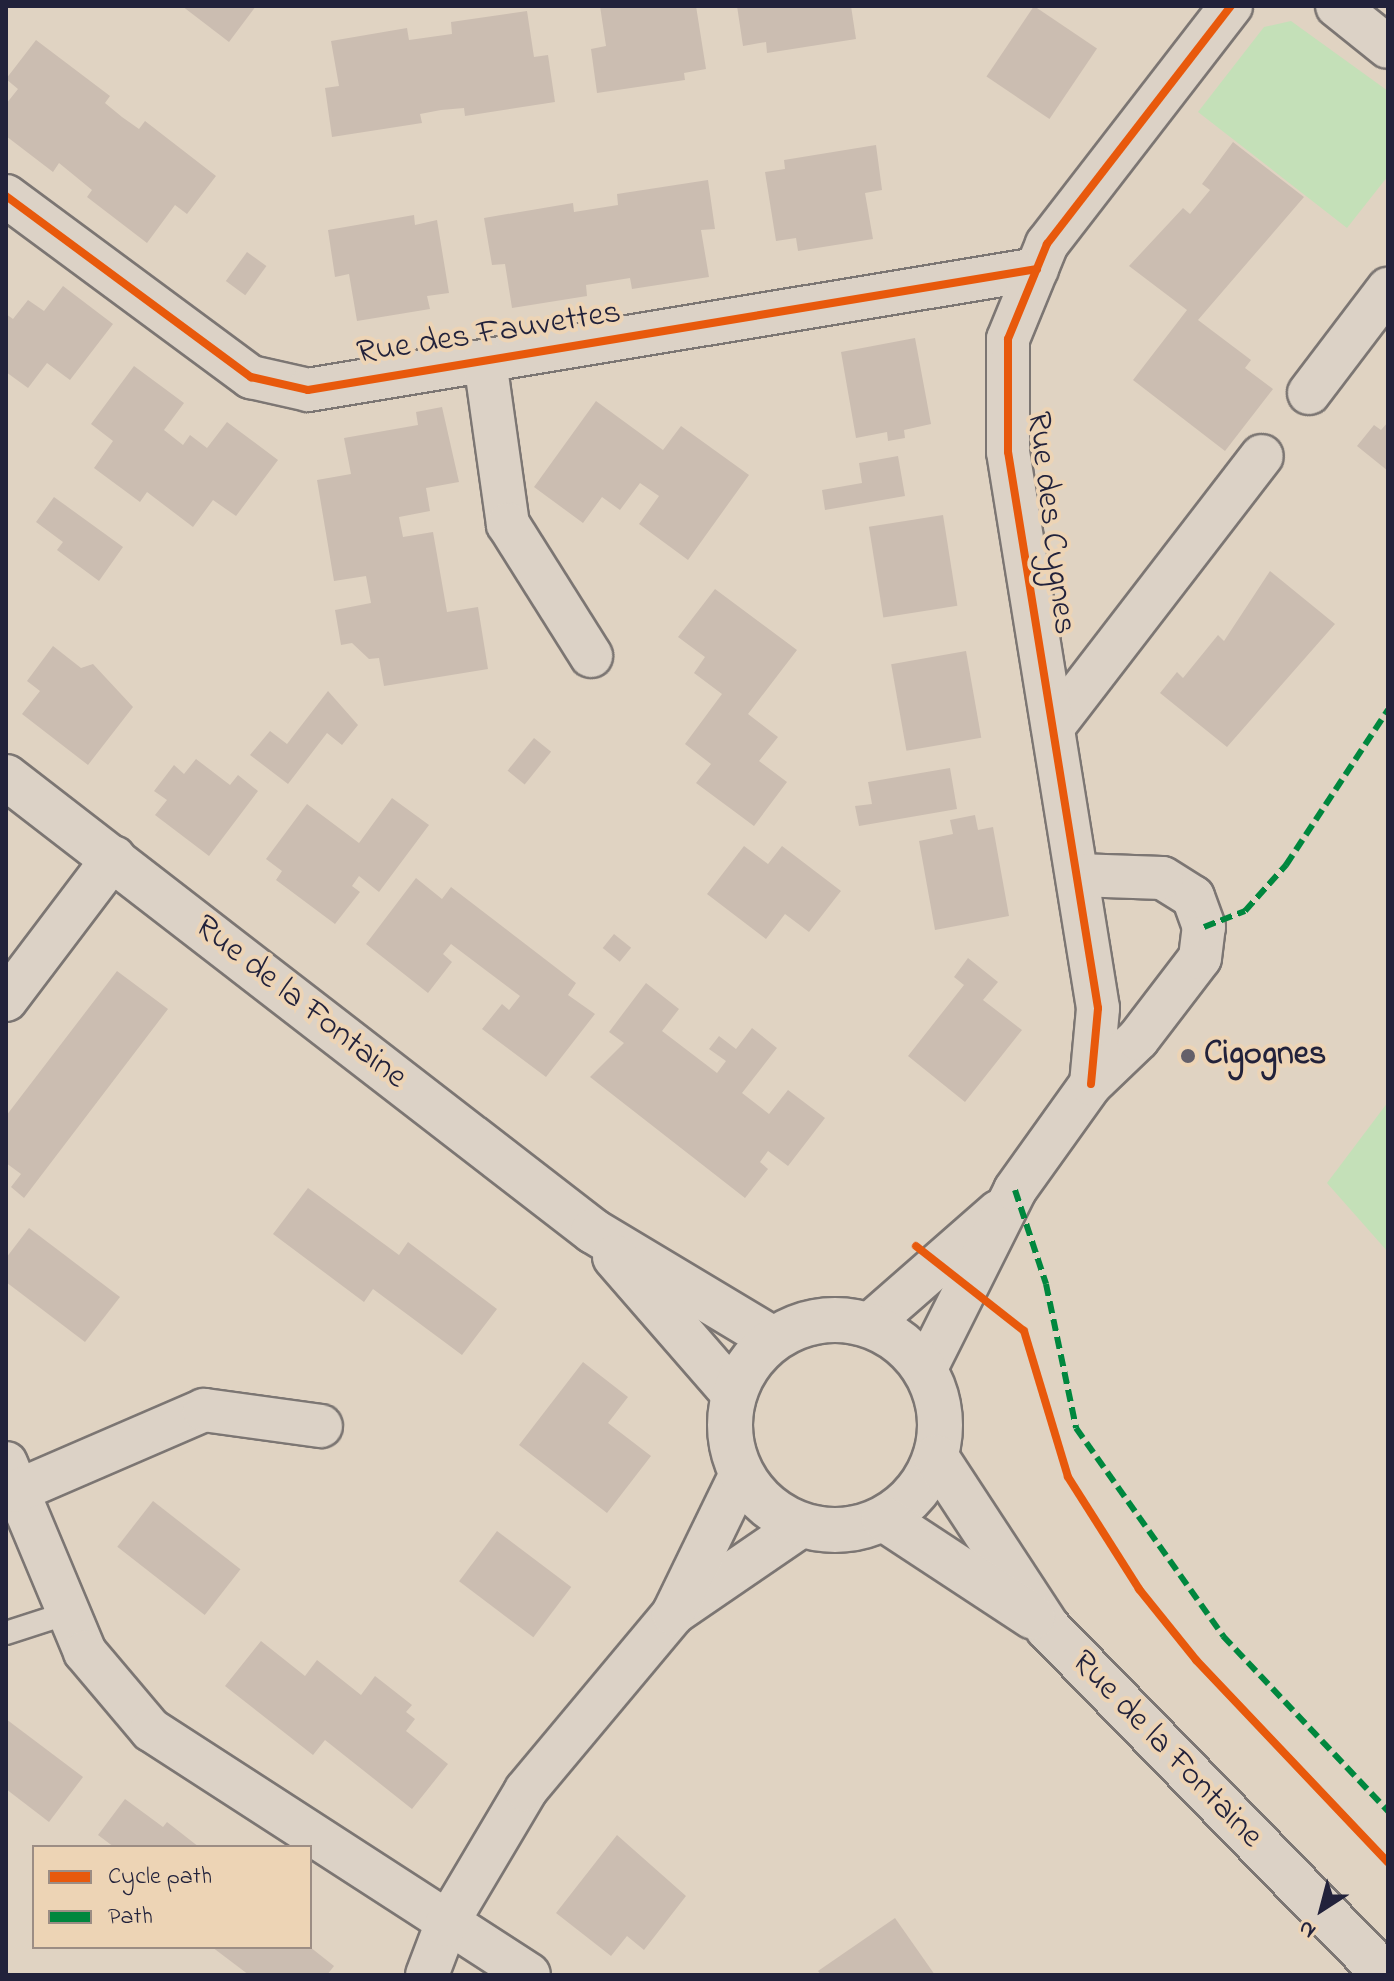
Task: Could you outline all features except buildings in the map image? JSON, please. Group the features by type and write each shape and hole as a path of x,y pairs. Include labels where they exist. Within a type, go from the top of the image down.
{"street":[{"name":"Rue des Cygnes","path":"1091,1084 1098,1008 1008,452 1008,339 1047,244 1231,6"},
{"path":"1337,6 1388,47"},
{"name":"Rue des Fauvettes","path":"6,196 251,377 308,390 1037,269"},
{"path":"1309,393 1388,289"},
{"path":"485,361 508,524 591,656"},
{"path":"1053,727 1262,456"},
{"name":"Rue de la Fontaine","path":"6,777 114,857 593,1231 773,1339"},
{"path":"6,1000 114,857"},
{"path":"926,1368 1003,1208 1091,1084 1138,1039 1200,958 1204,927 1193,897 1162,878 1077,875"},
{"path":"870,1324 1003,1208"},
{"name":"Rue de la Fontaine","path":"593,1231 734,1394"},
{"path":"823,1319 870,1324 901,1342 926,1368 941,1410 936,1457 916,1494 884,1519 840,1531 801,1526 767,1507 741,1474 729,1431 734,1394 749,1361 773,1339 823,1319"},
{"path":"321,1426 204,1410 12,1477 85,1652 151,1730 446,1925 529,1975"},
{"name":"Rue de la Fontaine","path":"936,1457 1048,1628 1385,1975"},
{"path":"427,1975 446,1925 526,1790 673,1614 741,1474"},
{"name":"Rue de la Fontaine","path":"884,1519 1048,1628"},
{"path":"673,1614 801,1526"}],"lane":[{"path":"6,1633 68,1613"}],"green space":[{"path":"1291,21 1388,91 1388,176 1347,228 1198,112 1264,27"},
{"path":"1388,1102 1388,1252 1327,1183"}],"marked path":[{"path":"1204,927 1245,911 1286,865 1388,710"},
{"path":"1015,1190 1046,1284 1076,1428 1223,1636 1388,1811"}],"cycle path":[{"path":"1091,1084 1098,1008 1008,452 1008,339 1047,244 1231,6"},
{"path":"6,196 251,377 308,390 1037,269"},
{"path":"916,1246 1024,1331 1068,1477 1139,1589 1196,1660 1388,1862"}],"place":[{"name":"Cigognes","path":"1188,1056"}]}
